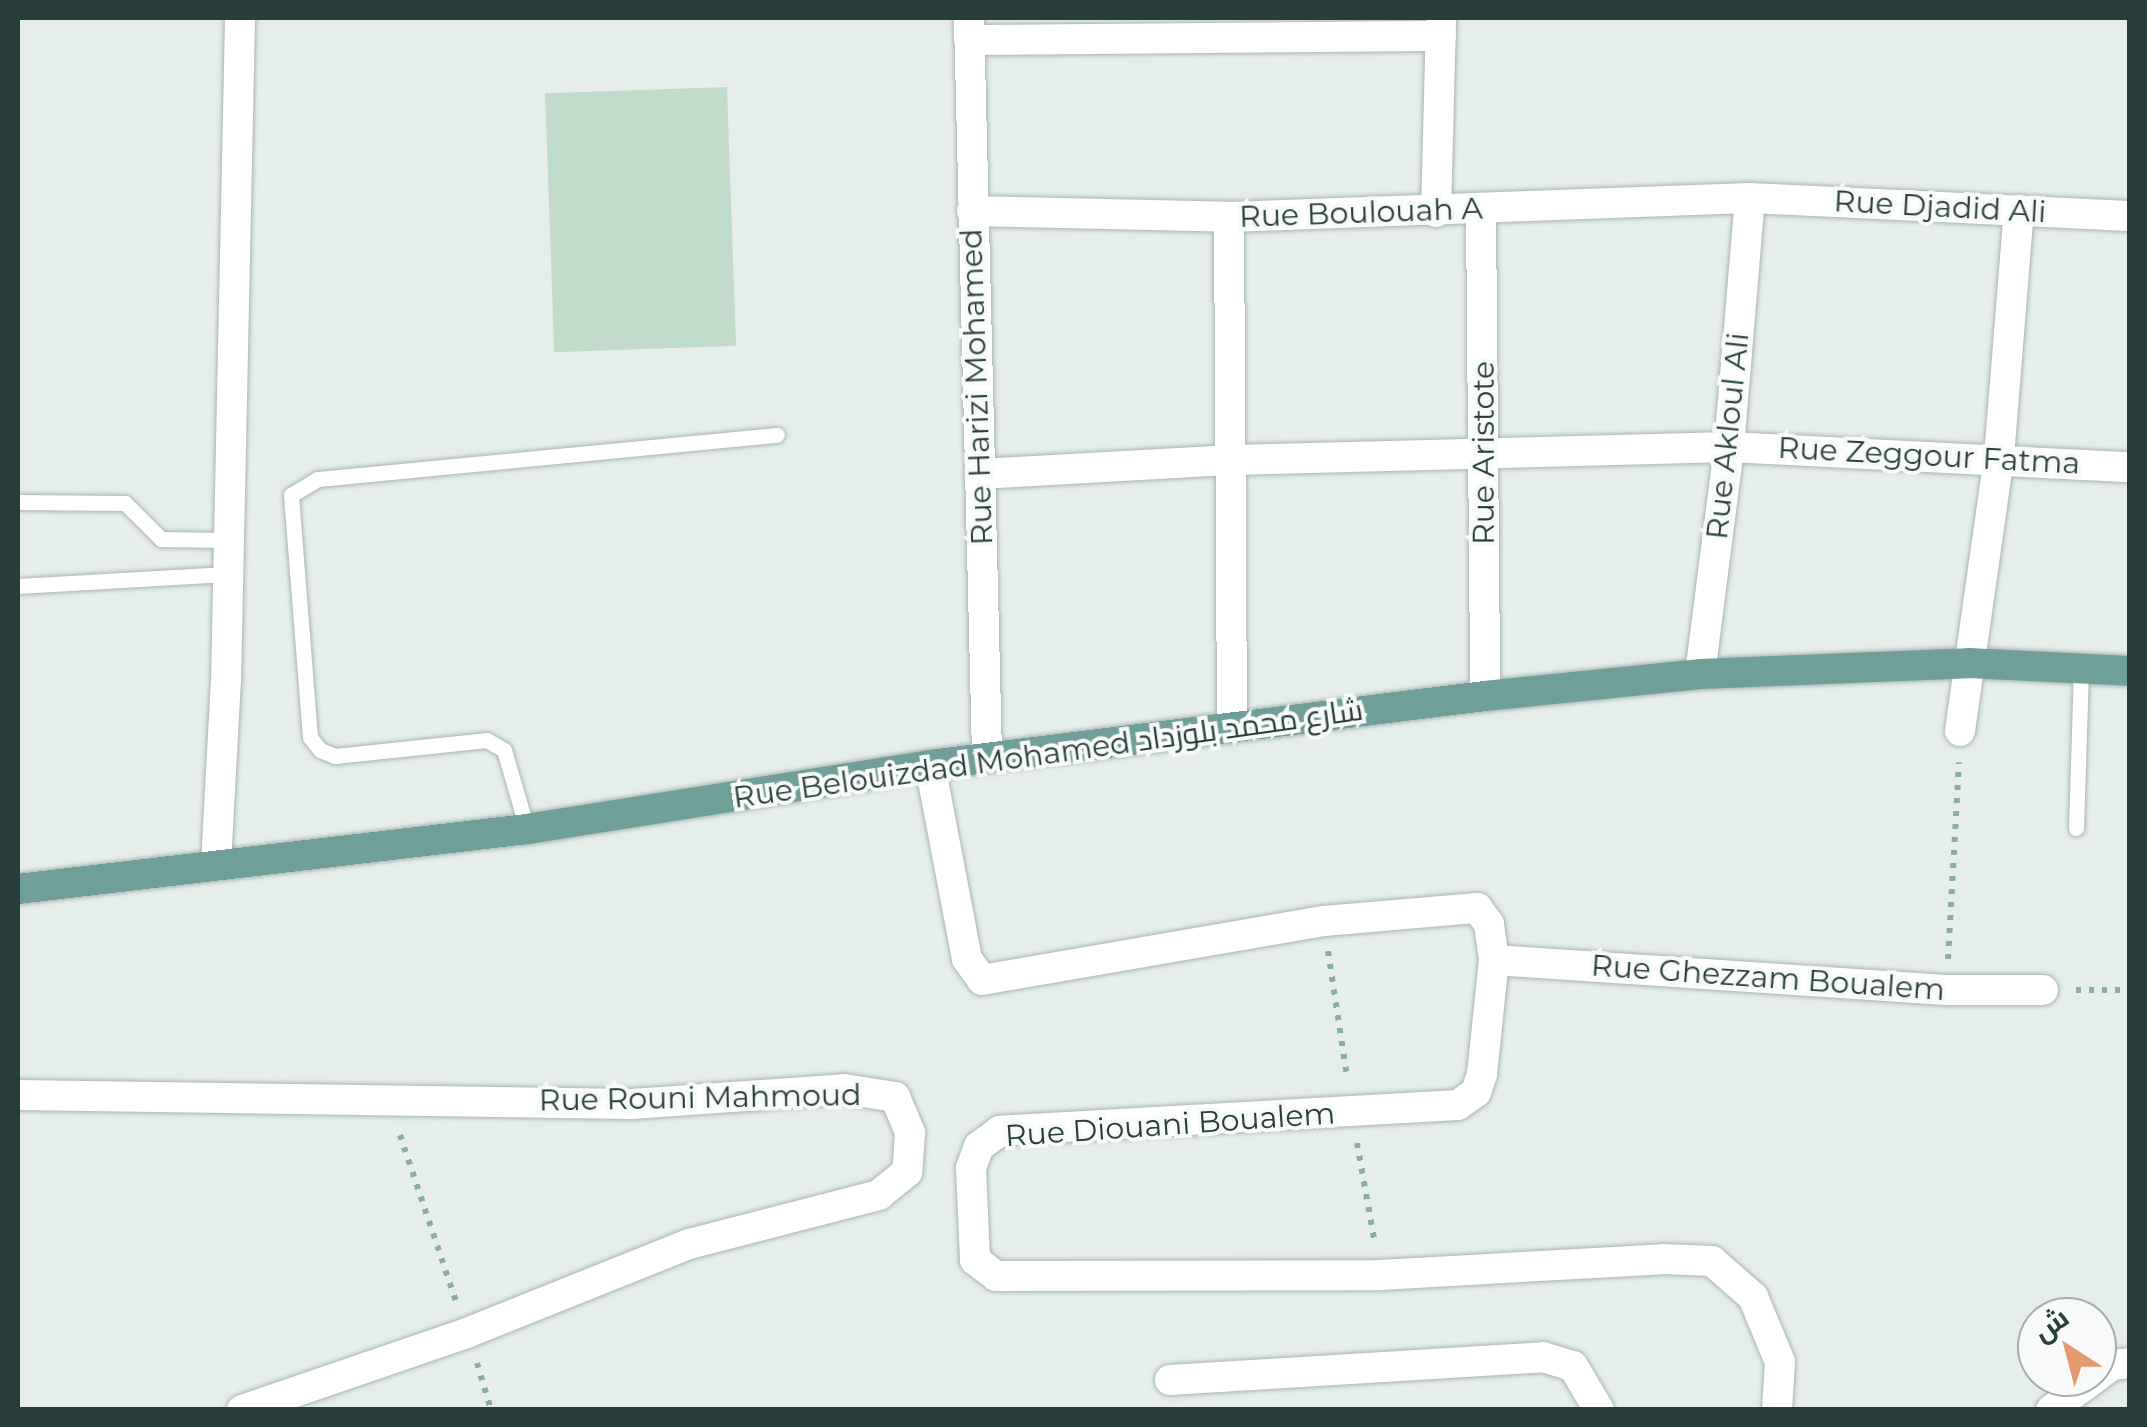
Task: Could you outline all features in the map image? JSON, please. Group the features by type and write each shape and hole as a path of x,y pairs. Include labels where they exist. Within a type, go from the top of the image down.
{"main road":[{"name":"Rue Belouizdad Mohamed شارع محمد بلوزداد","path":"18,889 527,829 930,764 1485,696 1700,674 1969,664 2130,671"},
{"path":"2081,670 2130,694"}],"street":[{"path":"216,864 240,18"},
{"path":"969,29 1441,27 1436,212"},
{"name":"Rue Harizi Mohamed","path":"969,29 987,758"},
{"name":"Rue Boulouah A","path":"972,211 1229,217 1750,198"},
{"name":"Rue Djadid Ali","path":"1750,198 2130,216"},
{"name":"Rue Akloul Ali","path":"1700,674 1729,446 1750,198"},
{"name":"Rue Aristote","path":"1481,210 1485,696"},
{"path":"1960,731 1999,458 2019,210"},
{"path":"1229,217 1232,728"},
{"name":"Rue Zeggour Fatma","path":"980,474 1233,460 1729,446 2130,467"},
{"name":"Rue Diouani Boualem","path":"930,764 967,960 982,980 1324,920 1478,908 1490,924 1494,960 1482,1074 1476,1092 1458,1105 1000,1131 978,1146 971,1168 976,1260 996,1276 1380,1275 1663,1259 1712,1261 1753,1297 1780,1362 1777,1410"},
{"name":"Rue Ghezzam Boualem","path":"1494,960 1946,990 2043,990"},
{"name":"Rue Rouni Mahmoud","path":"18,1095 632,1104 844,1089 894,1097 910,1133 907,1172 879,1196 689,1244 467,1332 242,1410"},
{"path":"1170,1380 1543,1357 1573,1366 1599,1410"}],"lane":[{"path":"527,829 504,750 487,740 334,756 320,750 310,737 291,496 318,479 777,435"},
{"path":"18,502 125,503 161,540 228,540"},
{"path":"18,586 227,574"},
{"path":"2076,828 2081,670"}],"path":[{"path":"1946,990 1960,731"},
{"path":"2043,990 2130,990"},
{"path":"388,1098 491,1410"}],"green space":[{"path":"727,87 736,346 554,352 545,93"}]}
